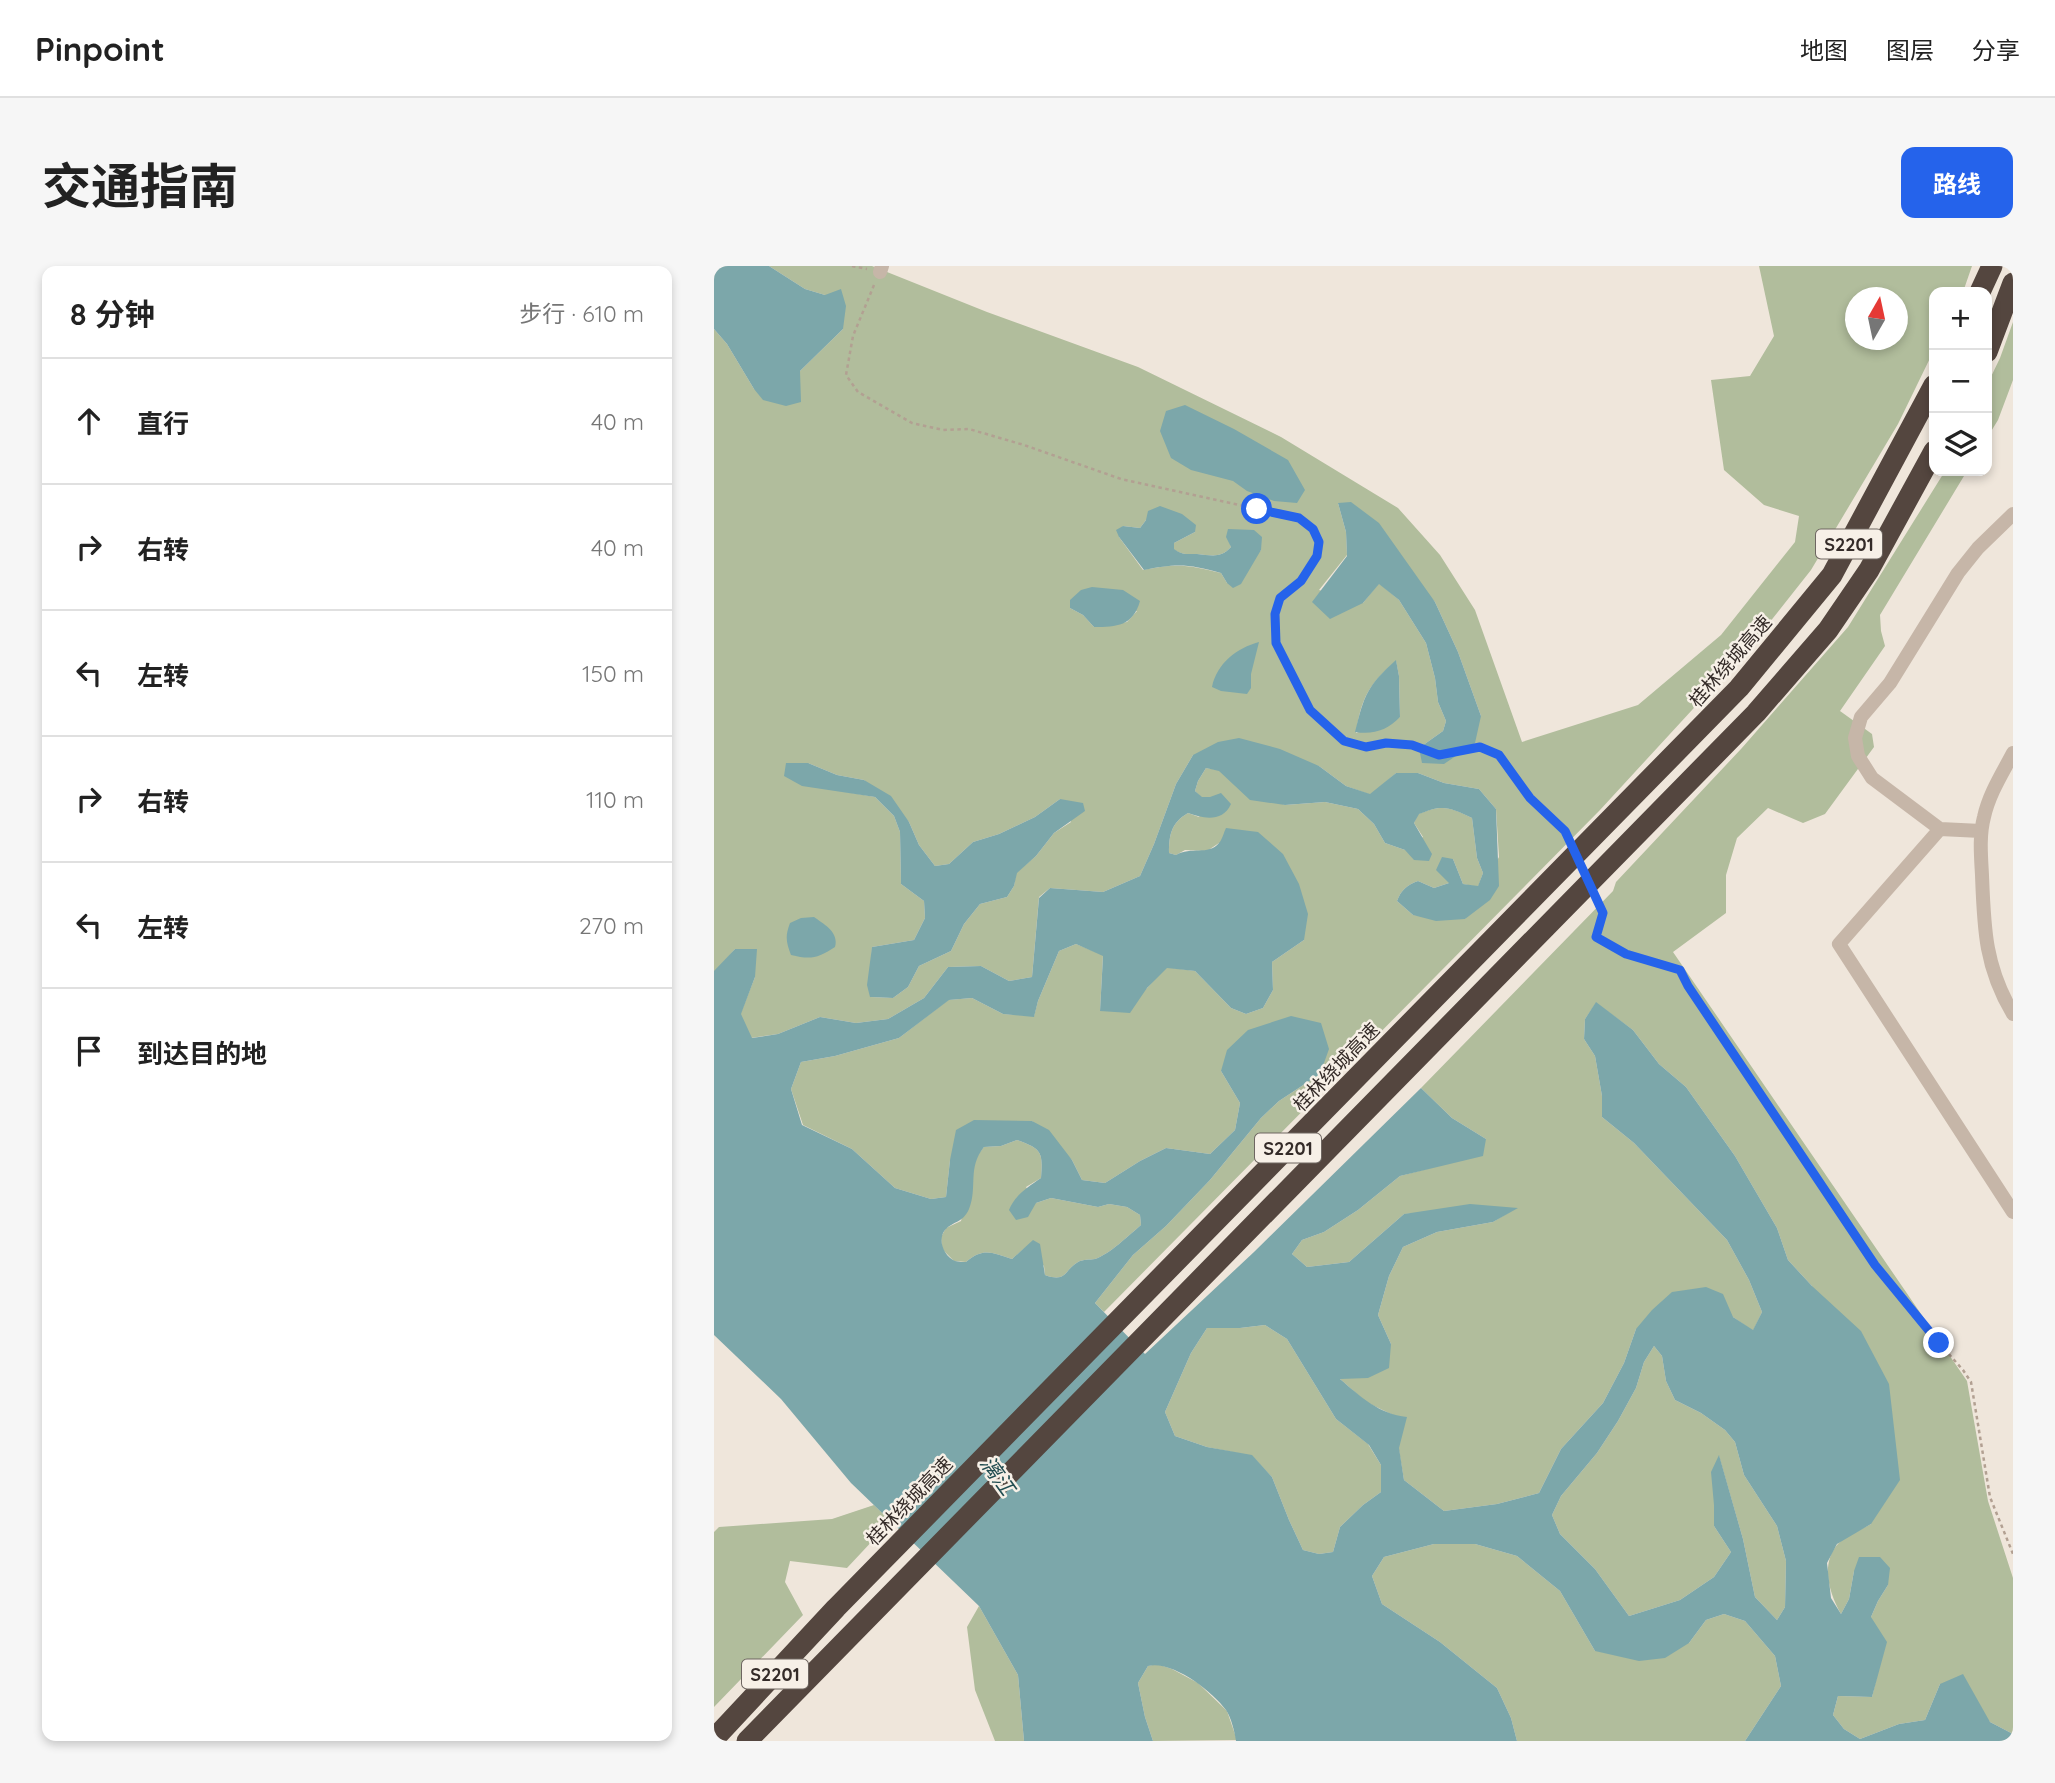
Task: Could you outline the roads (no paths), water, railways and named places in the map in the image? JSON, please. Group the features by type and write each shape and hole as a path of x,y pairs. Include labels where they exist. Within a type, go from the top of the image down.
{"highway":[{"path":"1982,287 1992,266"},
{"path":"1988,350 2013,283"},
{"name":"桂林绕城高速","path":"714,1739 836,1608 1739,688 1832,575 1929,393"},
{"name":"S2201","path":"747,1741 1756,713 1828,629 1869,570 1929,460"}],"street":[{"path":"1980,831 1940,829 1872,778 1855,749 1856,731 1861,717 1890,683 1958,573 1978,548 2013,514"},
{"path":"2013,754 1993,789 1980,831 1984,930 1992,969 2013,1014"},
{"path":"1940,829 1839,944 2013,1212"}],"water":[{"path":"714,266 769,266 805,289 825,295 841,289 846,306 843,329 800,371 801,402 786,406 763,400 727,344 714,329"},
{"path":"1185,405 1288,460 1305,490 1297,503 1274,501 1247,491 1233,481 1191,470 1171,458 1160,431 1166,411"},
{"path":"1351,502 1379,523 1435,602 1458,652 1481,716 1475,743 1444,764 1422,763 1419,748 1443,731 1446,721 1438,702 1426,643 1399,600 1379,584 1363,603 1330,619 1312,602 1347,556 1346,532 1338,503"},
{"path":"1160,506 1182,514 1196,525 1195,532 1174,543 1174,549 1182,553 1223,553 1231,547 1226,537 1228,529 1254,530 1262,537 1261,550 1241,584 1233,588 1221,573 1191,566 1165,566 1144,570 1116,530 1123,526 1140,528 1148,511"},
{"path":"1092,587 1123,590 1140,601 1133,616 1123,623 1094,627 1083,615 1070,608 1070,600 1081,590"},
{"path":"1259,642 1251,674 1251,688 1247,694 1221,691 1212,687 1218,671 1229,658 1243,648"},
{"path":"1396,660 1400,717 1380,730 1355,732 1368,692"},
{"name":"漓江","path":"1239,738 1280,749 1319,766 1346,786 1370,794 1396,773 1418,773 1444,783 1479,789 1496,809 1499,886 1490,900 1465,919 1436,921 1413,915 1397,901 1399,897 1405,888 1418,881 1434,888 1449,883 1436,870 1442,857 1453,859 1463,884 1478,886 1483,873 1477,858 1472,818 1446,808 1419,814 1414,823 1432,854 1429,861 1414,860 1405,850 1385,843 1374,824 1358,809 1325,802 1285,805 1250,800 1219,771 1206,768 1195,791 1202,797 1221,793 1231,804 1223,814 1212,818 1188,813 1182,817 1172,830 1169,853 1176,855 1215,847 1226,828 1258,832 1283,854 1299,884 1308,914 1304,940 1272,962 1273,990 1263,1008 1246,1014 1231,1008 1195,971 1167,968 1147,988 1130,1013 1100,1011 1103,956 1076,944 1059,951 1034,1017 1003,1014 972,998 949,1000 899,1038 835,1056 801,1062 791,1089 802,1125 852,1149 895,1188 931,1199 946,1197 956,1130 974,1120 1032,1121 1049,1130 1072,1160 1082,1180 1105,1183 1166,1148 1210,1154 1235,1130 1240,1103 1221,1071 1227,1050 1248,1030 1291,1016 1321,1023 1329,1049 1320,1074 1279,1101 1261,1118 1210,1180 1166,1226 1133,1255 1095,1303 1145,1354 1254,1252 1421,1088 1452,1118 1486,1139 1483,1156 1400,1176 1358,1210 1324,1232 1302,1240 1292,1254 1307,1267 1349,1262 1404,1214 1470,1204 1518,1208 1493,1222 1437,1232 1403,1247 1389,1276 1378,1315 1391,1344 1389,1368 1368,1378 1340,1379 1379,1408 1407,1417 1399,1448 1404,1480 1444,1511 1497,1504 1539,1493 1561,1449 1603,1403 1624,1363 1636,1329 1672,1292 1706,1287 1723,1294 1733,1317 1753,1330 1762,1312 1749,1280 1727,1240 1634,1143 1602,1117 1602,1096 1595,1056 1584,1039 1585,1019 1596,1002 1633,1030 1659,1064 1686,1087 1735,1156 1777,1228 1788,1260 1861,1331 1889,1384 1900,1480 1871,1524 1837,1544 1827,1563 1831,1598 1841,1614 1849,1599 1859,1557 1880,1557 1890,1568 1888,1585 1871,1617 1887,1642 1872,1697 1838,1696 1833,1715 1844,1729 1860,1739 1899,1724 1925,1720 1940,1684 1963,1674 1990,1722 2013,1734 2013,1741 1745,1741 1781,1686 1775,1656 1745,1621 1724,1614 1706,1620 1689,1643 1665,1658 1639,1661 1595,1651 1560,1591 1517,1556 1475,1544 1434,1544 1384,1557 1372,1576 1382,1604 1440,1642 1497,1688 1511,1718 1517,1741 1236,1741 1228,1713 1220,1702 1180,1672 1158,1665 1148,1666 1138,1683 1153,1741 1024,1741 1018,1675 979,1606 851,1483 781,1399 714,1335 714,971 735,949 757,949 755,977 741,1014 752,1038 778,1034 820,1017 856,1023 888,1019 924,998 948,967 981,966 1009,981 1032,977 1039,898 1050,888 1103,892 1140,876 1176,784 1193,755 1218,742","holes":["1017,1140 1036,1149 1041,1157 1042,1169 1041,1178 1022,1192 1009,1210 1016,1220 1028,1217 1036,1203 1051,1198 1098,1207 1109,1204 1127,1207 1140,1215 1141,1225 1107,1253 1095,1259 1078,1262 1061,1277 1045,1275 1040,1244 1033,1240 1012,1259 988,1253 978,1254 966,1262 951,1259 943,1247 943,1234 948,1227 964,1217 969,1209 974,1170 979,1155 984,1147 1001,1146","1265,1325 1287,1339 1336,1419 1369,1445 1381,1465 1381,1492 1340,1527 1333,1552 1319,1554 1303,1550 1272,1477 1252,1455 1207,1447 1175,1436 1165,1412 1191,1353 1207,1328","1654,1346 1662,1356 1666,1381 1675,1400 1701,1413 1725,1430 1735,1442 1744,1475 1777,1526 1786,1561 1785,1607 1777,1620 1755,1597 1743,1539 1719,1455 1711,1472 1714,1526 1731,1552 1714,1577 1680,1600 1629,1616 1595,1569 1560,1534 1552,1515 1561,1496 1597,1453 1618,1421 1636,1388 1644,1362"]},
{"path":"786,763 808,763 837,775 864,780 891,796 909,822 919,845 935,866 949,864 973,842 999,834 1035,817 1060,799 1083,803 1085,811 1054,833 1036,856 1017,873 1014,886 1007,897 980,904 964,924 951,951 919,966 908,987 893,998 870,997 867,985 872,947 914,940 925,918 924,901 901,884 900,832 894,816 875,797 802,786 784,776"},
{"path":"814,917 833,933 835,947 814,957 791,955 787,939 790,923 801,918"}]}
